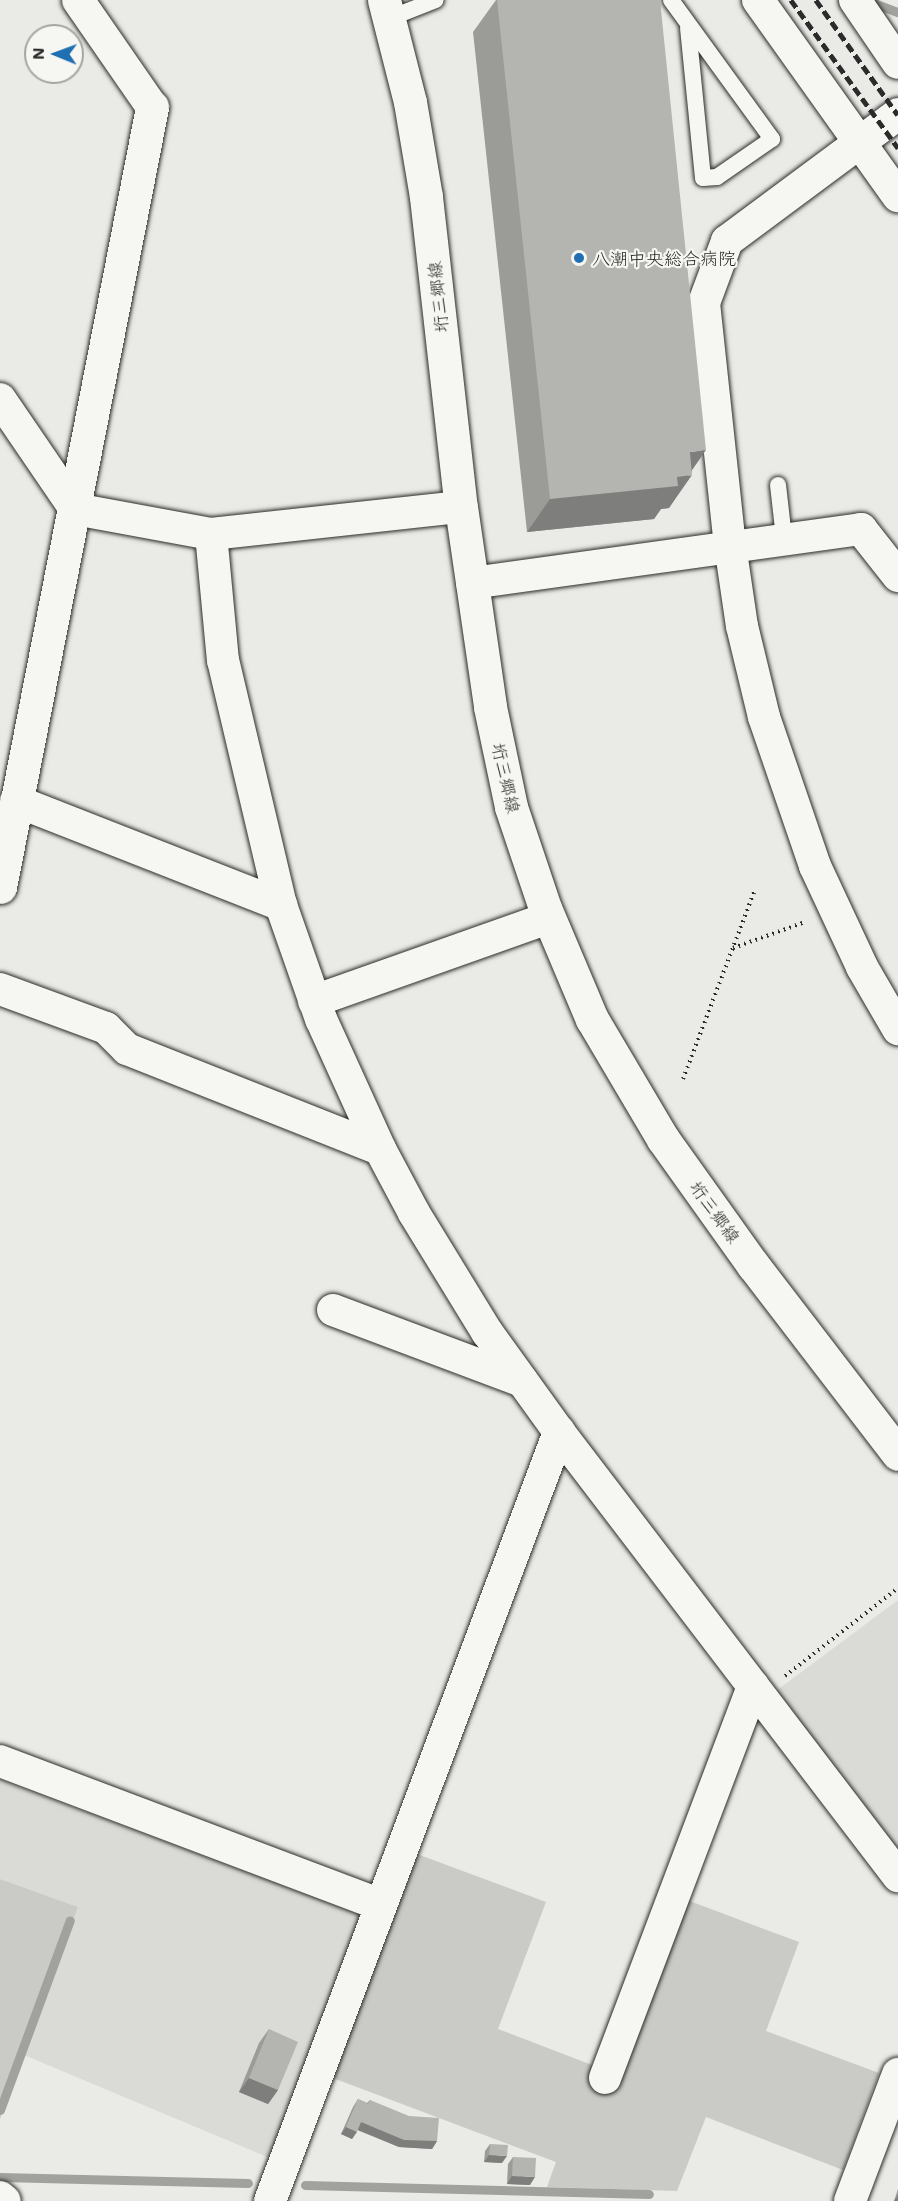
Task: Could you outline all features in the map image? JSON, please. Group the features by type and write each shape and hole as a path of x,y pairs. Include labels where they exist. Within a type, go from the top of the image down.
{"street":[{"path":"0,886 152,107 78,0"},
{"path":"758,0 898,196"},
{"path":"855,0 898,63"},
{"name":"垳三郷線","path":"387,9 426,197 461,507 490,707 511,807 549,918 592,1019 663,1139 753,1265 898,1454"},
{"path":"898,114 727,241 704,303 730,545 742,626 764,717 796,816 836,911 898,1029"},
{"path":"0,399 75,508 211,534 461,507"},
{"path":"472,584 730,545 861,529 898,576"},
{"path":"211,534 224,660 280,905 314,1001 380,1149 452,1278 522,1381 898,1876"},
{"path":"16,801 280,905"},
{"path":"314,1001 549,918"},
{"path":"0,990 106,1028 127,1049 380,1149"},
{"path":"333,1310 522,1381"},
{"path":"270,2201 559,1432"},
{"path":"605,2078 756,1690"},
{"path":"0,1761 381,1905"},
{"path":"850,2201 898,2074"},
{"path":"0,2197 5,2201"}],"lane":[{"path":"387,9 436,0"},
{"path":"671,0 688,28 772,139 717,177 704,178 688,28"},
{"path":"778,485 784,538"}],"path":[{"path":"683,1079 755,889"},
{"path":"733,948 836,911"},
{"path":"756,1690 898,1588"}],"shaded area":[{"path":"898,1600 898,1850 776,1691"},
{"path":"0,1780 364,1916 272,2159 24,2055 78,1907 0,1879"},
{"path":"417,1854 546,1902 498,2029 592,2065 589,2077 617,2087 687,1900 799,1942 766,2031 879,2073 843,2170 706,2117 677,2191 547,2187 556,2162 333,2078"},
{"path":"0,1879 78,1907 0,2119"}],"building":[{"name":"八潮中央総合病院","path":"497,0 660,0 706,450 690,452 692,475 677,477 678,486 550,499"},
{"path":"269,2029 298,2042 278,2090 249,2078"},
{"path":"358,2099 368,2104 370,2100 409,2116 439,2118 437,2141 404,2140 361,2122 357,2132 346,2127"},
{"path":"490,2144 508,2145 507,2156 489,2155"},
{"path":"513,2157 536,2158 535,2177 512,2176"}],"waterway":[{"path":"866,0 898,12"},
{"path":"0,2110 70,1920"},
{"path":"0,2177 248,2183"},
{"path":"305,2185 649,2194"}],"railway":[{"path":"791,0 898,148"},
{"path":"816,0 898,115"}],"place":[{"name":"八潮中央総合病院","path":"579,258"}]}
